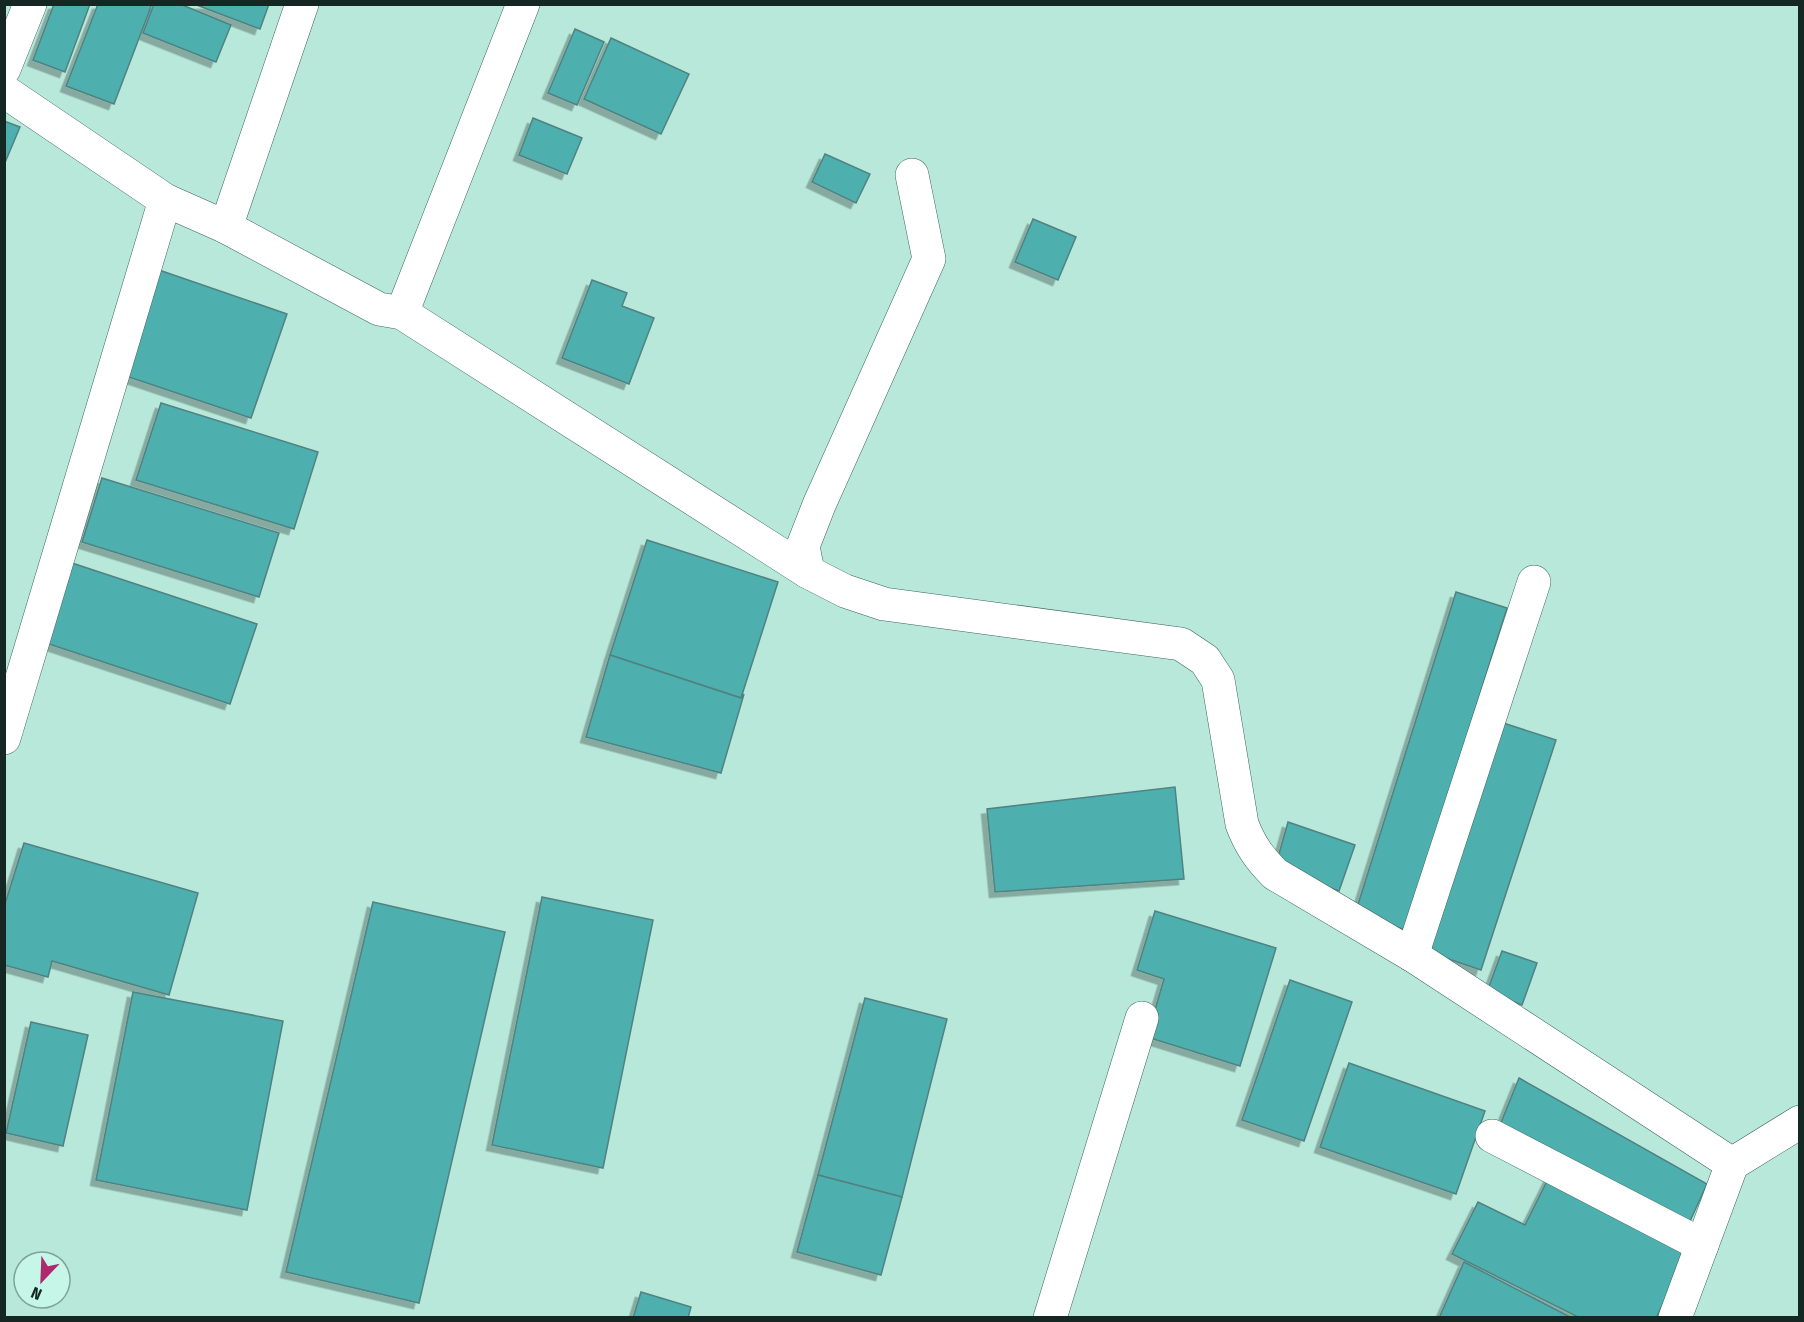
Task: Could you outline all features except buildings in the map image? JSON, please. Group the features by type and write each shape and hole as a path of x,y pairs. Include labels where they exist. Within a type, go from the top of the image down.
{"lane":[{"path":"4,69 30,4"},
{"path":"226,227 302,4"},
{"path":"402,313 523,4"},
{"path":"4,92 165,200 226,227 379,309 402,313 808,572 845,591 884,604 1181,644 1205,660 1218,680 1242,824 1251,845 1261,860 1275,874 1412,955 1732,1164"},
{"path":"808,572 803,546 819,505 929,259 912,175"},
{"path":"4,738 165,200"},
{"path":"1412,955 1534,582"},
{"path":"1050,1317 1142,1018"},
{"path":"1675,1317 1732,1164 1800,1122"},
{"path":"1492,1136 1702,1245"}]}
